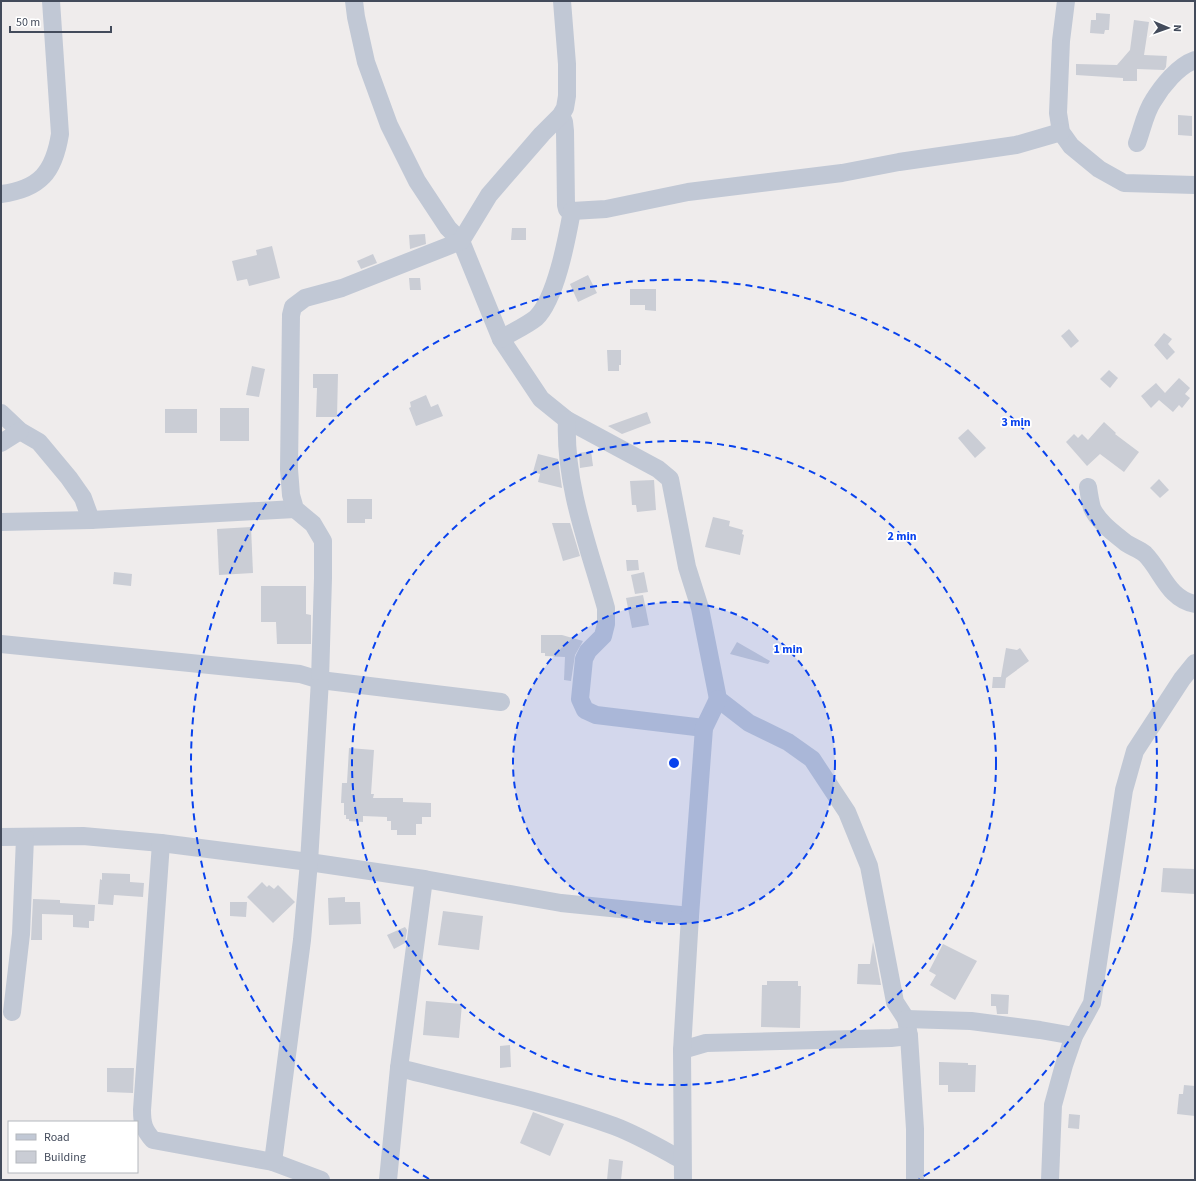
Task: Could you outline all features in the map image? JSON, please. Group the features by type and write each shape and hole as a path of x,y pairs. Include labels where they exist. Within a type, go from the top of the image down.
{"street":[{"path":"1,194 28,188 40,181 49,171 58,147 60,134 51,1"},
{"path":"354,1 366,62 389,125 417,181 448,228 461,241 501,338 541,399 567,420 658,469 670,479 687,566 700,608 718,699 704,728 690,916 682,1050 683,1180"},
{"path":"273,1162 302,940 309,862 320,680 323,541 313,524 295,509 291,495 289,469 291,315 293,307 305,298 342,288 461,241 489,195 542,134 561,116 565,108 567,96 567,64 562,1"},
{"path":"1066,1 1059,79 1058,114 1061,132 1071,146 1084,158 1124,183 1195,185"},
{"path":"1137,143 1152,102 1168,81 1185,64 1195,60"},
{"path":"561,116 565,130 566,205 567,209 572,211 606,209 688,192 842,173 899,162 1016,145 1061,132"},
{"path":"501,338 535,319 541,311 561,263 572,211"},
{"path":"1,413 20,431 39,442 69,478 83,498 91,520"},
{"path":"567,420 566,442 571,480 606,608 606,624 603,636 588,651 584,659 580,699 585,710 596,715 704,728"},
{"path":"1,443 20,431"},
{"path":"1088,487 1093,509 1102,522 1128,544 1143,553 1163,581 1176,595 1186,603 1195,604"},
{"path":"1,522 91,520 295,509"},
{"path":"1,644 300,674 320,680 501,702"},
{"path":"1050,1180 1053,1106 1064,1065 1074,1036 1092,1003 1124,790 1135,751 1182,679 1195,663"},
{"path":"718,699 749,724 788,742 812,759 847,812 869,866 895,1002 908,1027 915,1129 915,1180"},
{"path":"1,837 25,838 83,836 161,843 309,862 424,879 561,903 690,916"},
{"path":"12,1012 21,934 25,838"},
{"path":"161,843 142,1123 146,1132 153,1140 273,1162 321,1180"},
{"path":"388,1180 399,1068 424,879"},
{"path":"682,1050 706,1043 883,1038 908,1027 971,1021 1074,1036"},
{"path":"399,1068 564,1110 614,1126 644,1138 682,1160"}],"building":[{"path":"1096,13 1110,14 1109,30 1105,30 1104,34 1090,33 1091,20 1096,20"},
{"path":"1134,20 1149,22 1144,55 1167,56 1166,67 1164,70 1137,69 1137,81 1123,81 1123,78 1076,75 1076,64 1117,65 1130,50"},
{"path":"1178,115 1192,116 1192,136 1178,135"},
{"path":"512,228 526,228 526,240 511,240"},
{"path":"425,234 426,244 410,249 409,235"},
{"path":"272,246 280,278 249,286 247,279 237,281 232,261 257,255 256,250"},
{"path":"373,254 377,263 361,269 357,261"},
{"path":"588,275 597,293 578,302 570,284"},
{"path":"409,278 420,278 421,290 410,290"},
{"path":"630,289 656,289 656,311 645,310 645,305 630,305"},
{"path":"1069,329 1079,341 1071,348 1061,336"},
{"path":"1164,333 1172,339 1168,344 1175,352 1167,360 1154,345"},
{"path":"607,350 621,350 621,365 619,365 619,371 608,371"},
{"path":"252,366 265,369 259,397 246,395"},
{"path":"1109,370 1118,378 1110,388 1100,379"},
{"path":"313,374 338,374 337,417 316,417 317,388 313,388"},
{"path":"1179,378 1190,388 1185,394 1190,398 1182,408 1179,405 1173,412 1159,400 1151,408 1141,396 1156,383 1165,393"},
{"path":"426,395 431,407 438,404 443,416 416,426 409,408 411,407 410,402"},
{"path":"220,408 249,408 249,441 220,441"},
{"path":"165,409 197,409 197,433 165,433"},
{"path":"647,412 651,423 622,434 608,426"},
{"path":"1104,422 1116,433 1115,434 1139,452 1124,472 1100,454 1087,466 1066,442 1074,434 1078,438 1082,434 1088,440"},
{"path":"968,429 986,448 975,458 958,438"},
{"path":"591,451 593,466 580,468 579,453"},
{"path":"538,454 558,459 562,488 538,482 540,474 533,472"},
{"path":"1159,479 1169,490 1160,498 1150,488"},
{"path":"654,480 656,510 637,512 636,505 632,505 630,481"},
{"path":"347,499 372,499 372,519 365,519 365,523 347,523"},
{"path":"713,517 730,521 729,526 743,530 742,534 744,535 740,555 705,547"},
{"path":"552,523 570,523 580,556 563,561"},
{"path":"251,527 253,573 219,575 217,529"},
{"path":"626,560 638,560 639,570 627,571"},
{"path":"114,572 132,574 131,586 113,584"},
{"path":"644,572 648,592 635,594 631,575"},
{"path":"261,586 306,586 306,614 311,615 311,644 277,644 276,622 261,622"},
{"path":"643,595 649,625 632,628 626,598"},
{"path":"541,635 562,635 583,641 575,655 571,681 564,680 565,657 545,656 545,653 541,653"},
{"path":"737,642 770,661 768,664 730,654"},
{"path":"1006,648 1017,650 1020,648 1029,661 1006,678 1005,688 992,688 993,677 1001,677"},
{"path":"349,748 374,750 371,794 374,794 373,798 403,798 403,802 431,803 431,817 422,817 422,824 416,824 416,835 397,835 397,830 391,830 391,821 387,821 387,817 363,816 363,822 349,821 349,819 346,819 346,815 344,815 344,803 341,803 342,783 347,783"},
{"path":"1163,868 1195,869 1195,894 1161,892"},
{"path":"102,873 130,874 130,882 144,883 143,897 114,895 113,905 98,904 100,879 102,880"},
{"path":"262,882 267,887 269,885 274,889 278,885 295,902 273,923 247,897"},
{"path":"345,897 345,902 360,902 361,924 329,925 328,898"},
{"path":"33,899 60,900 60,903 95,905 94,921 89,921 89,928 73,927 73,915 42,914 42,940 31,940"},
{"path":"230,902 247,902 246,917 230,916"},
{"path":"443,911 483,916 479,950 438,945"},
{"path":"405,927 407,930 405,943 394,949 387,935"},
{"path":"873,942 881,985 857,984 858,964 870,964"},
{"path":"943,944 977,961 955,1000 930,985 936,975 929,971"},
{"path":"767,981 798,981 798,986 801,986 800,1028 761,1027 762,985 767,985"},
{"path":"991,994 1009,995 1008,1014 997,1014 996,1006 991,1006"},
{"path":"426,1001 462,1004 459,1038 423,1035"},
{"path":"510,1045 511,1067 500,1068 500,1046"},
{"path":"939,1062 968,1063 968,1065 976,1065 975,1092 948,1092 948,1085 939,1085"},
{"path":"107,1068 134,1068 133,1093 107,1092"},
{"path":"1184,1085 1195,1086 1195,1116 1177,1114 1179,1094 1183,1094"},
{"path":"533,1112 564,1124 550,1156 520,1143"},
{"path":"1069,1114 1080,1115 1079,1129 1068,1128"},
{"path":"609,1159 623,1161 621,1180 607,1180"}]}
